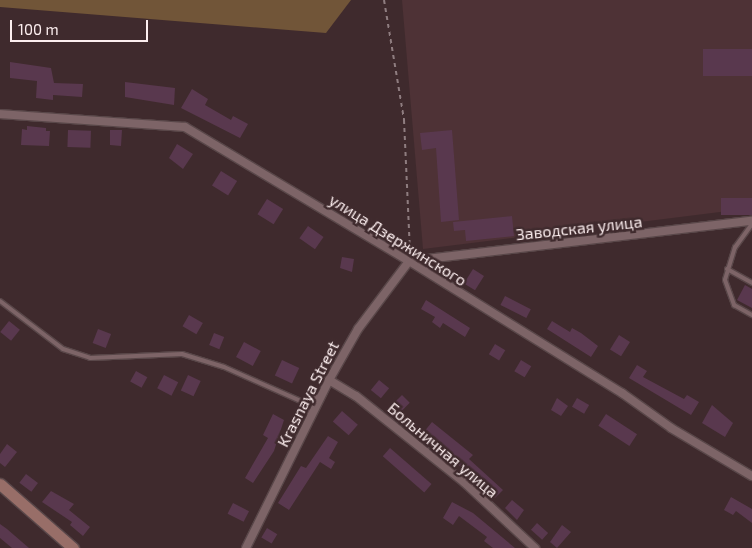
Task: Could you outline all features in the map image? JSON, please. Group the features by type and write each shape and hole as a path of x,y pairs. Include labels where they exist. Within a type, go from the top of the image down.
{"main road":[{"path":"0,484 73,548"}],"street":[{"name":"улица Дзержинского","path":"0,114 185,127 410,261 622,393 671,428 752,476"},
{"name":"Заводская улица","path":"410,261 752,223"},
{"name":"Krasnaya Street","path":"246,548 329,380 358,329 410,261"},
{"name":"Больничная улица","path":"329,380 356,396 465,482 534,548"}],"lane":[{"path":"752,223 734,247 726,269 725,280 729,298 734,305 752,314"},
{"path":"726,269 752,283"},
{"path":"0,301 63,349 90,358 182,354 224,366 303,402 311,416"},
{"path":"303,402 322,395"}],"path":[{"path":"384,0 404,120 411,232 410,261"}],"shaded area":[{"path":"0,0 351,0 326,33 0,7"},
{"path":"402,0 752,0 752,208 423,249"}],"building":[{"path":"703,49 752,49 752,76 703,76"},
{"path":"10,62 51,68 54,83 83,84 82,97 53,95 53,100 36,98 37,81 10,78"},
{"path":"125,82 175,88 174,105 125,97"},
{"path":"192,89 208,99 205,105 231,120 233,116 248,124 240,138 181,108"},
{"path":"27,126 46,128 46,131 50,131 49,146 21,145 22,129 27,130"},
{"path":"68,130 91,131 90,148 67,147"},
{"path":"110,130 122,130 121,146 110,145"},
{"path":"452,130 459,220 441,222 436,148 422,150 420,133"},
{"path":"177,144 193,154 183,169 169,158"},
{"path":"221,171 237,181 228,195 212,185"},
{"path":"721,198 752,198 752,215 721,215"},
{"path":"267,199 283,209 274,224 257,214"},
{"path":"512,216 514,236 466,241 465,230 454,231 453,222"},
{"path":"308,226 324,237 315,249 299,238"},
{"path":"342,257 354,259 352,272 340,268"},
{"path":"473,269 484,276 475,290 464,283"},
{"path":"745,285 752,289 752,308 737,300"},
{"path":"505,296 531,309 526,318 500,305"},
{"path":"426,300 470,328 465,337 443,323 440,328 432,322 435,317 421,309"},
{"path":"189,315 203,323 196,334 182,326"},
{"path":"9,321 20,330 11,341 0,332"},
{"path":"552,321 570,332 572,328 598,346 591,357 547,329"},
{"path":"98,329 111,334 106,348 93,343"},
{"path":"214,333 224,337 219,349 209,345"},
{"path":"619,335 630,342 621,356 610,349"},
{"path":"244,342 261,351 253,366 236,357"},
{"path":"495,344 505,350 499,360 489,354"},
{"path":"282,360 299,368 292,383 275,375"},
{"path":"521,360 531,366 525,377 514,371"},
{"path":"637,365 647,371 643,377 684,399 687,395 699,402 691,415 629,378"},
{"path":"136,371 147,377 142,388 130,381"},
{"path":"164,375 178,382 171,396 157,388"},
{"path":"188,375 201,381 194,396 181,390"},
{"path":"379,380 389,388 381,398 371,390"},
{"path":"402,395 410,403 399,413 391,406"},
{"path":"557,398 568,406 561,416 551,410"},
{"path":"577,398 589,405 584,414 572,407"},
{"path":"712,405 733,423 725,437 702,423"},
{"path":"342,411 358,425 349,435 333,422"},
{"path":"273,414 284,420 274,451 253,483 245,478 268,438 263,435"},
{"path":"606,414 637,434 629,446 598,426"},
{"path":"432,422 473,455 469,459 503,490 495,498 423,433"},
{"path":"328,436 338,442 329,458 335,462 331,469 320,462 289,510 278,503 301,466 306,468"},
{"path":"7,444 17,452 5,467 0,463 0,454"},
{"path":"390,448 432,484 424,492 383,456"},
{"path":"26,474 38,483 31,492 19,483"},
{"path":"51,491 74,504 69,510 90,527 83,536 70,525 72,522 42,502"},
{"path":"731,497 752,509 752,523 736,511 733,515 724,510"},
{"path":"512,500 524,510 517,520 505,508"},
{"path":"452,502 473,513 515,548 493,548 484,541 487,537 459,516 453,525 443,518"},
{"path":"233,503 249,511 244,522 228,514"},
{"path":"537,523 548,533 542,540 531,530"},
{"path":"0,524 29,548 12,548 0,538"},
{"path":"562,525 571,532 557,548 550,542"},
{"path":"267,528 277,534 272,544 261,537"}]}
